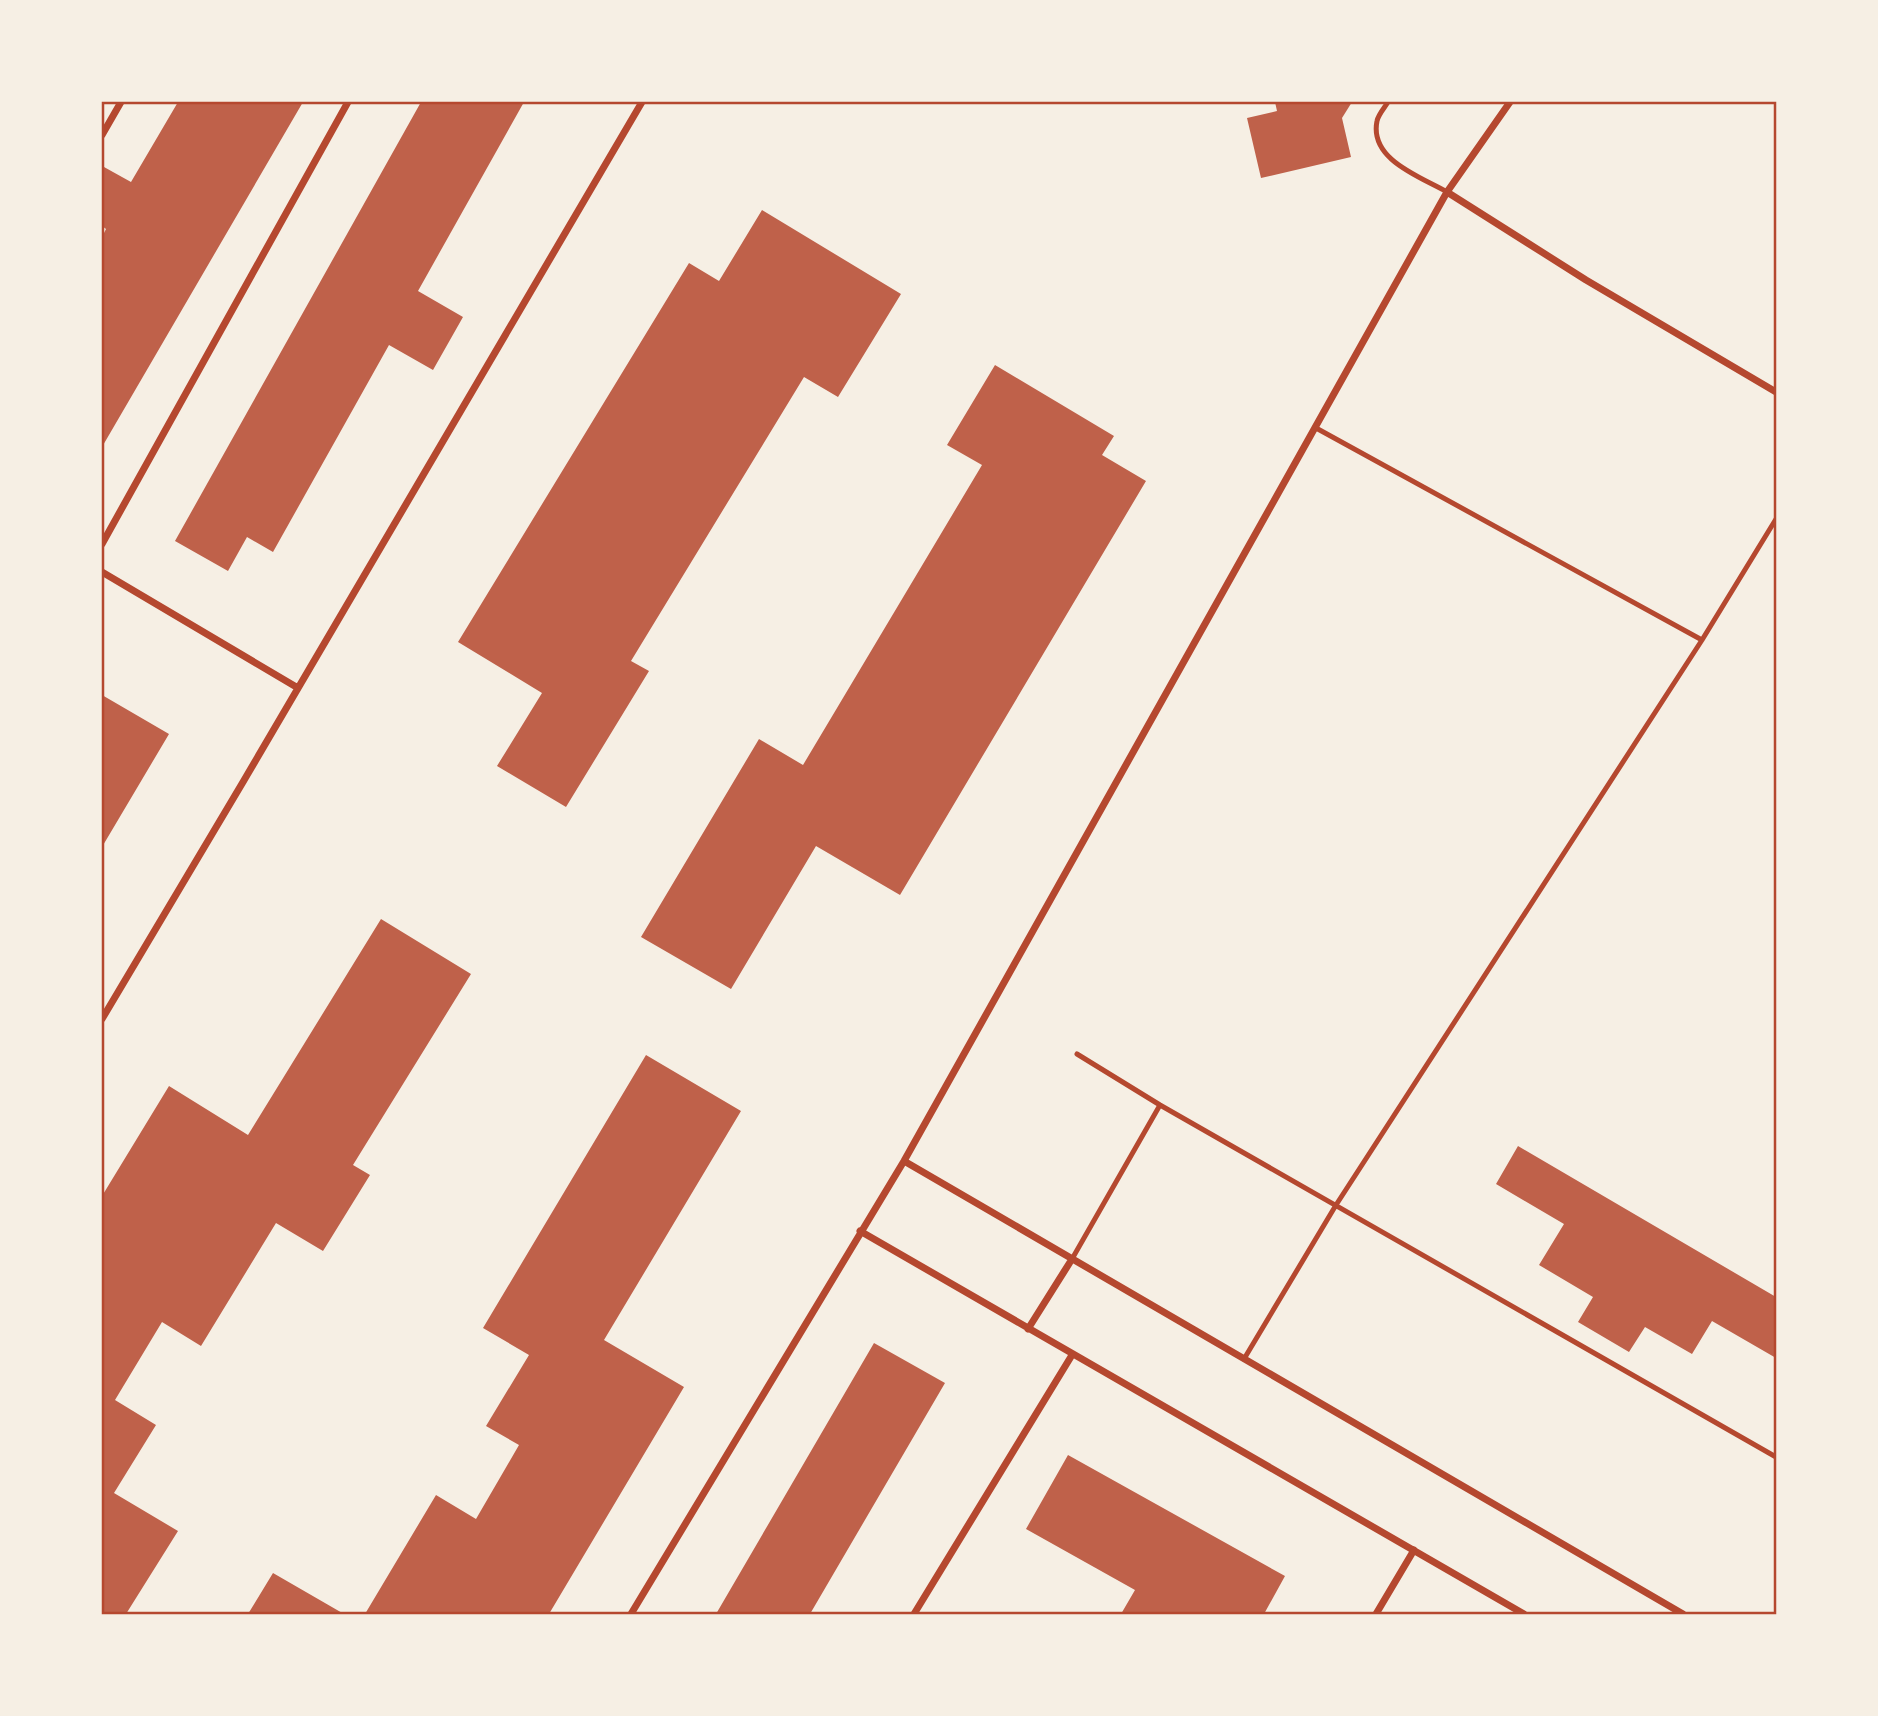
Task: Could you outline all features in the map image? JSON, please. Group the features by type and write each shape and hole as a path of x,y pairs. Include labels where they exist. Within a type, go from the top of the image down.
{"street":[{"path":"102,135 121,102"},
{"path":"102,544 348,102"},
{"path":"102,1019 642,102"},
{"path":"631,1615 904,1161 1447,192 1510,102"},
{"path":"1447,192 1586,280 1776,392"},
{"path":"102,572 298,688"},
{"path":"904,1161 1683,1615"},
{"path":"860,1231 1524,1615"},
{"path":"1028,1329 1072,1259"},
{"path":"914,1615 1072,1355"},
{"path":"1377,1615 1414,1550"}],"lane":[{"path":"1388,102 1377,120 1377,142 1388,158 1447,192"},
{"path":"1316,428 1702,640"},
{"path":"1244,1359 1336,1205 1702,640 1776,519"},
{"path":"1077,1054 1160,1105 1776,1457"},
{"path":"1072,1259 1160,1105"}],"building":[{"path":"178,102 303,102 102,447 102,237 106,229 102,226 102,172 104,167 131,182"},
{"path":"421,102 524,102 418,291 463,317 433,370 389,345 273,552 247,537 228,571 175,541"},
{"path":"1275,102 1352,102 1342,118 1351,157 1261,178 1247,118 1277,111"},
{"path":"762,210 901,294 838,397 804,377 631,661 649,671 566,807 497,766 542,693 458,642 689,263 719,281"},
{"path":"995,365 1114,436 1102,455 1146,481 900,895 816,846 731,989 641,937 759,739 803,765 982,465 947,445"},
{"path":"102,695 169,734 102,847"},
{"path":"381,919 471,974 353,1165 370,1175 323,1251 276,1223 201,1346 162,1322 115,1400 156,1425 114,1493 178,1531 126,1614 102,1614 102,1196 169,1086 248,1135"},
{"path":"646,1055 741,1111 604,1340 684,1387 549,1614 365,1614 436,1495 476,1519 519,1445 486,1426 529,1355 483,1328"},
{"path":"1518,1146 1776,1297 1776,1358 1712,1321 1692,1354 1645,1327 1629,1352 1578,1322 1593,1297 1539,1265 1564,1224 1496,1184"},
{"path":"874,1343 945,1383 810,1614 716,1614"},
{"path":"1068,1455 1285,1576 1264,1614 1121,1614 1135,1590 1026,1529"},
{"path":"273,1573 344,1614 248,1614"}]}
